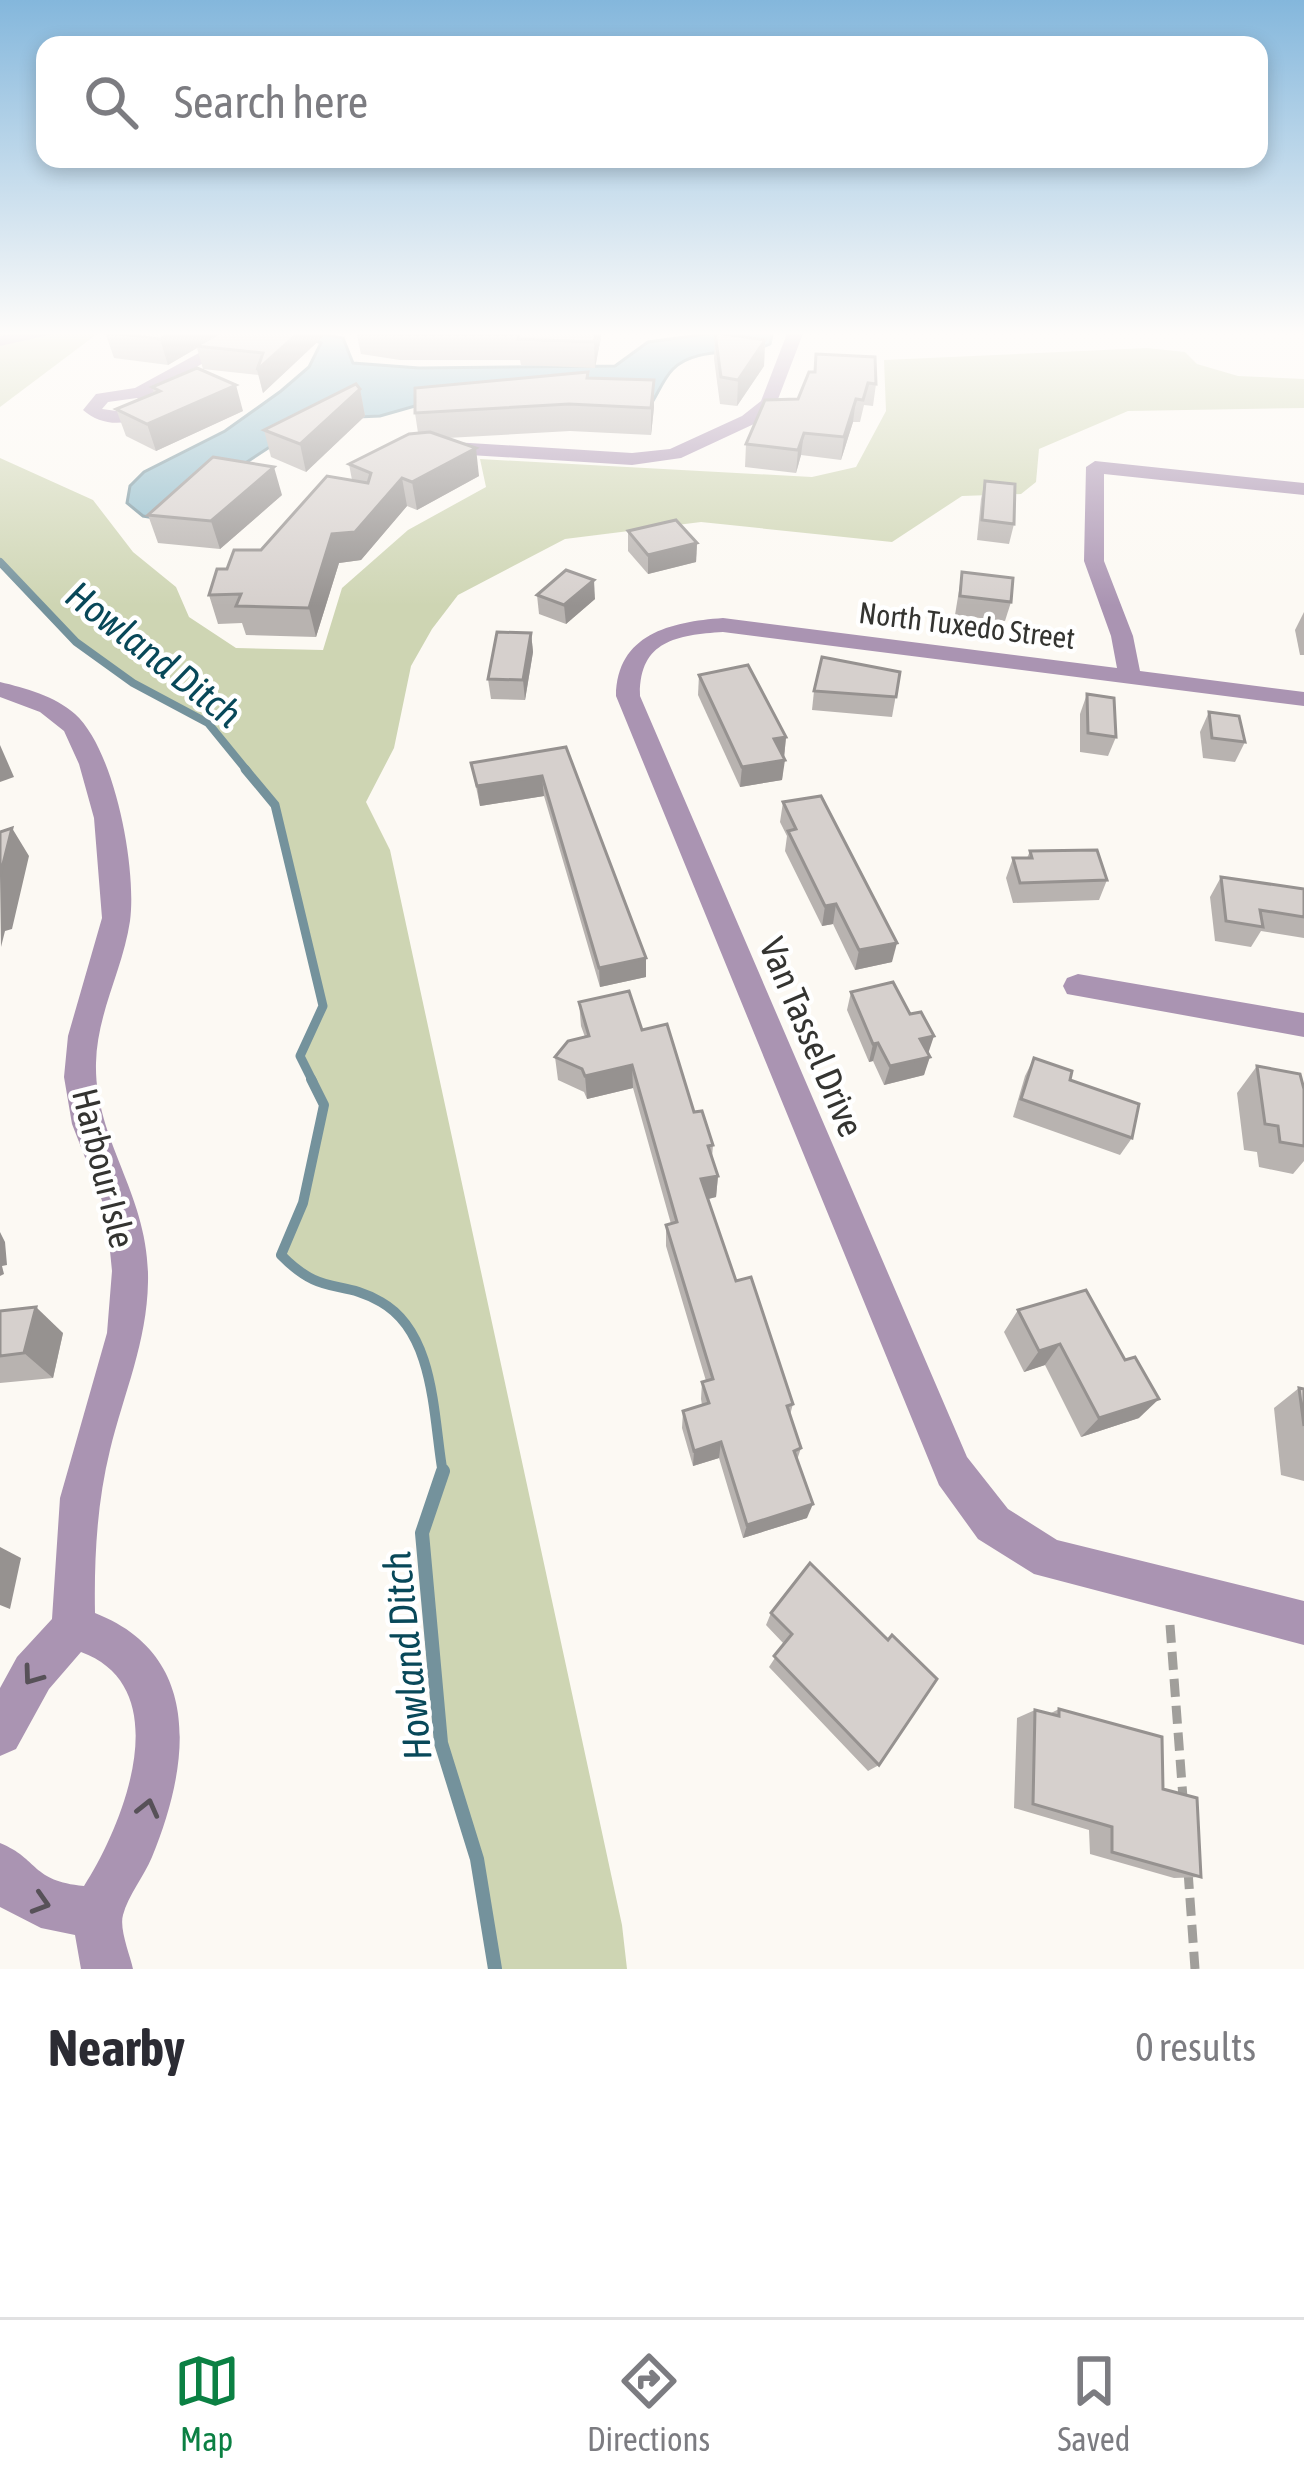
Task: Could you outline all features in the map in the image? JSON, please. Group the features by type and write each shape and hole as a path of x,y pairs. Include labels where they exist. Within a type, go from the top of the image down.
{"street":[{"path":"417,450 462,447 632,459 674,454 742,423"},
{"path":"1130,676 1122,636 1094,561 1095,467 1304,489"},
{"name":"North Tuxedo Street","path":"631,661 674,632 723,625 1304,699"},
{"name":"Van Tassel Drive","path":"631,661 624,679 626,697 953,1471 977,1508 1009,1538 1049,1559 1304,1623"},
{"name":"Harbour Isle","path":"0,689 44,705 76,732 115,848 119,882 116,920 83,1030 80,1078 92,1139 119,1196 125,1223 128,1314 82,1490 73,1548 74,1627"},
{"path":"1078,986 1304,1025"},
{"path":"0,1733 33,1673 74,1627 115,1644 143,1676 152,1697 154,1785 131,1857 96,1912 107,1969"},
{"path":"0,1868 22,1898 50,1908 96,1912"}],"path":[{"path":"1168,1588 1183,1803"},
{"path":"1186,1850 1195,1969"}],"green space":[{"path":"880,423 1100,423 1039,449 1036,482 1021,494 962,496 892,542 701,522 565,539 458,595 432,629 411,666 394,748 366,802 390,850 622,1925 627,1969 495,1969 477,1859 441,1743 422,1533 444,1476 419,1341 382,1303 305,1280 281,1255 303,1203 324,1105 300,1056 323,1006 275,805 208,723 133,683 76,642 0,562 0,458 93,500 133,552 176,587 189,617 236,648 323,650 342,588 408,530 486,487 480,459 812,477 856,467"}],"water":[{"path":"236,423 319,423 294,431 160,519 143,516 127,503 130,486 144,472"}],"building":[{"path":"278,423 323,423 300,444 264,430"},
{"path":"755,423 848,423 844,437 804,433 798,450 746,444"},
{"path":"430,432 476,448 412,482 402,478 355,532 332,534 309,608 236,606 241,594 209,595 217,569 227,569 234,550 261,550 327,476 368,483 371,473 349,464 409,434"},
{"path":"213,457 274,467 211,521 148,515"},
{"path":"985,481 1015,484 1014,524 982,520"},
{"path":"676,520 697,543 648,555 628,531"},
{"path":"566,570 594,580 564,605 537,595"},
{"path":"962,572 1013,578 1011,602 960,596"},
{"path":"497,632 531,633 523,680 488,679"},
{"path":"822,657 900,672 896,697 814,691"},
{"path":"748,665 786,737 774,739 785,760 742,767 699,675"},
{"path":"1087,694 1114,698 1116,737 1088,733"},
{"path":"1209,712 1239,716 1245,742 1212,738"},
{"path":"566,747 646,958 599,968 542,776 477,786 471,763"},
{"path":"821,796 897,943 859,950 836,904 825,906 788,831 796,829 783,802"},
{"path":"12,828 0,876 0,832"},
{"path":"1097,850 1107,880 1020,883 1013,858 1032,858 1030,851"},
{"path":"1221,877 1304,889 1304,917 1260,910 1263,927 1226,921"},
{"path":"893,982 910,1014 921,1012 934,1036 920,1039 930,1057 890,1066 878,1043 873,1044 851,992"},
{"path":"629,991 642,1030 667,1024 694,1112 702,1111 718,1176 701,1179 736,1281 751,1277 793,1404 787,1406 801,1448 794,1451 813,1504 747,1525 721,1442 694,1451 683,1411 709,1403 702,1382 713,1379 666,1225 677,1222 632,1065 585,1076 582,1069 555,1057 568,1041 589,1036 579,1002"},
{"path":"1034,1058 1072,1071 1070,1080 1139,1104 1132,1138 1021,1099"},
{"path":"1257,1066 1300,1074 1304,1146 1280,1142 1278,1126 1265,1124"},
{"path":"1086,1290 1125,1360 1135,1357 1159,1399 1099,1418 1060,1344 1039,1351 1018,1310"},
{"path":"36,1307 24,1353 0,1356 0,1311"},
{"path":"1299,1388 1304,1389 1304,1426"},
{"path":"810,1563 888,1640 892,1635 937,1679 879,1765 774,1656 792,1634 771,1613"},
{"path":"1059,1709 1162,1737 1163,1789 1197,1798 1201,1877 1112,1852 1112,1827 1033,1804 1035,1710 1059,1716"}],"waterway":[{"name":"Howland Ditch","path":"0,562 76,642 133,683 208,723 248,772"},
{"name":"Howland Ditch","path":"245,769 275,805 323,1006 300,1056 313,1082"},
{"name":"Howland Ditch","path":"311,1079 324,1105 303,1203 281,1255 309,1277 367,1295 399,1316 412,1334 429,1379 443,1472"},
{"name":"Howland Ditch","path":"443,1472 422,1533 441,1743 477,1859 495,1969"}]}
